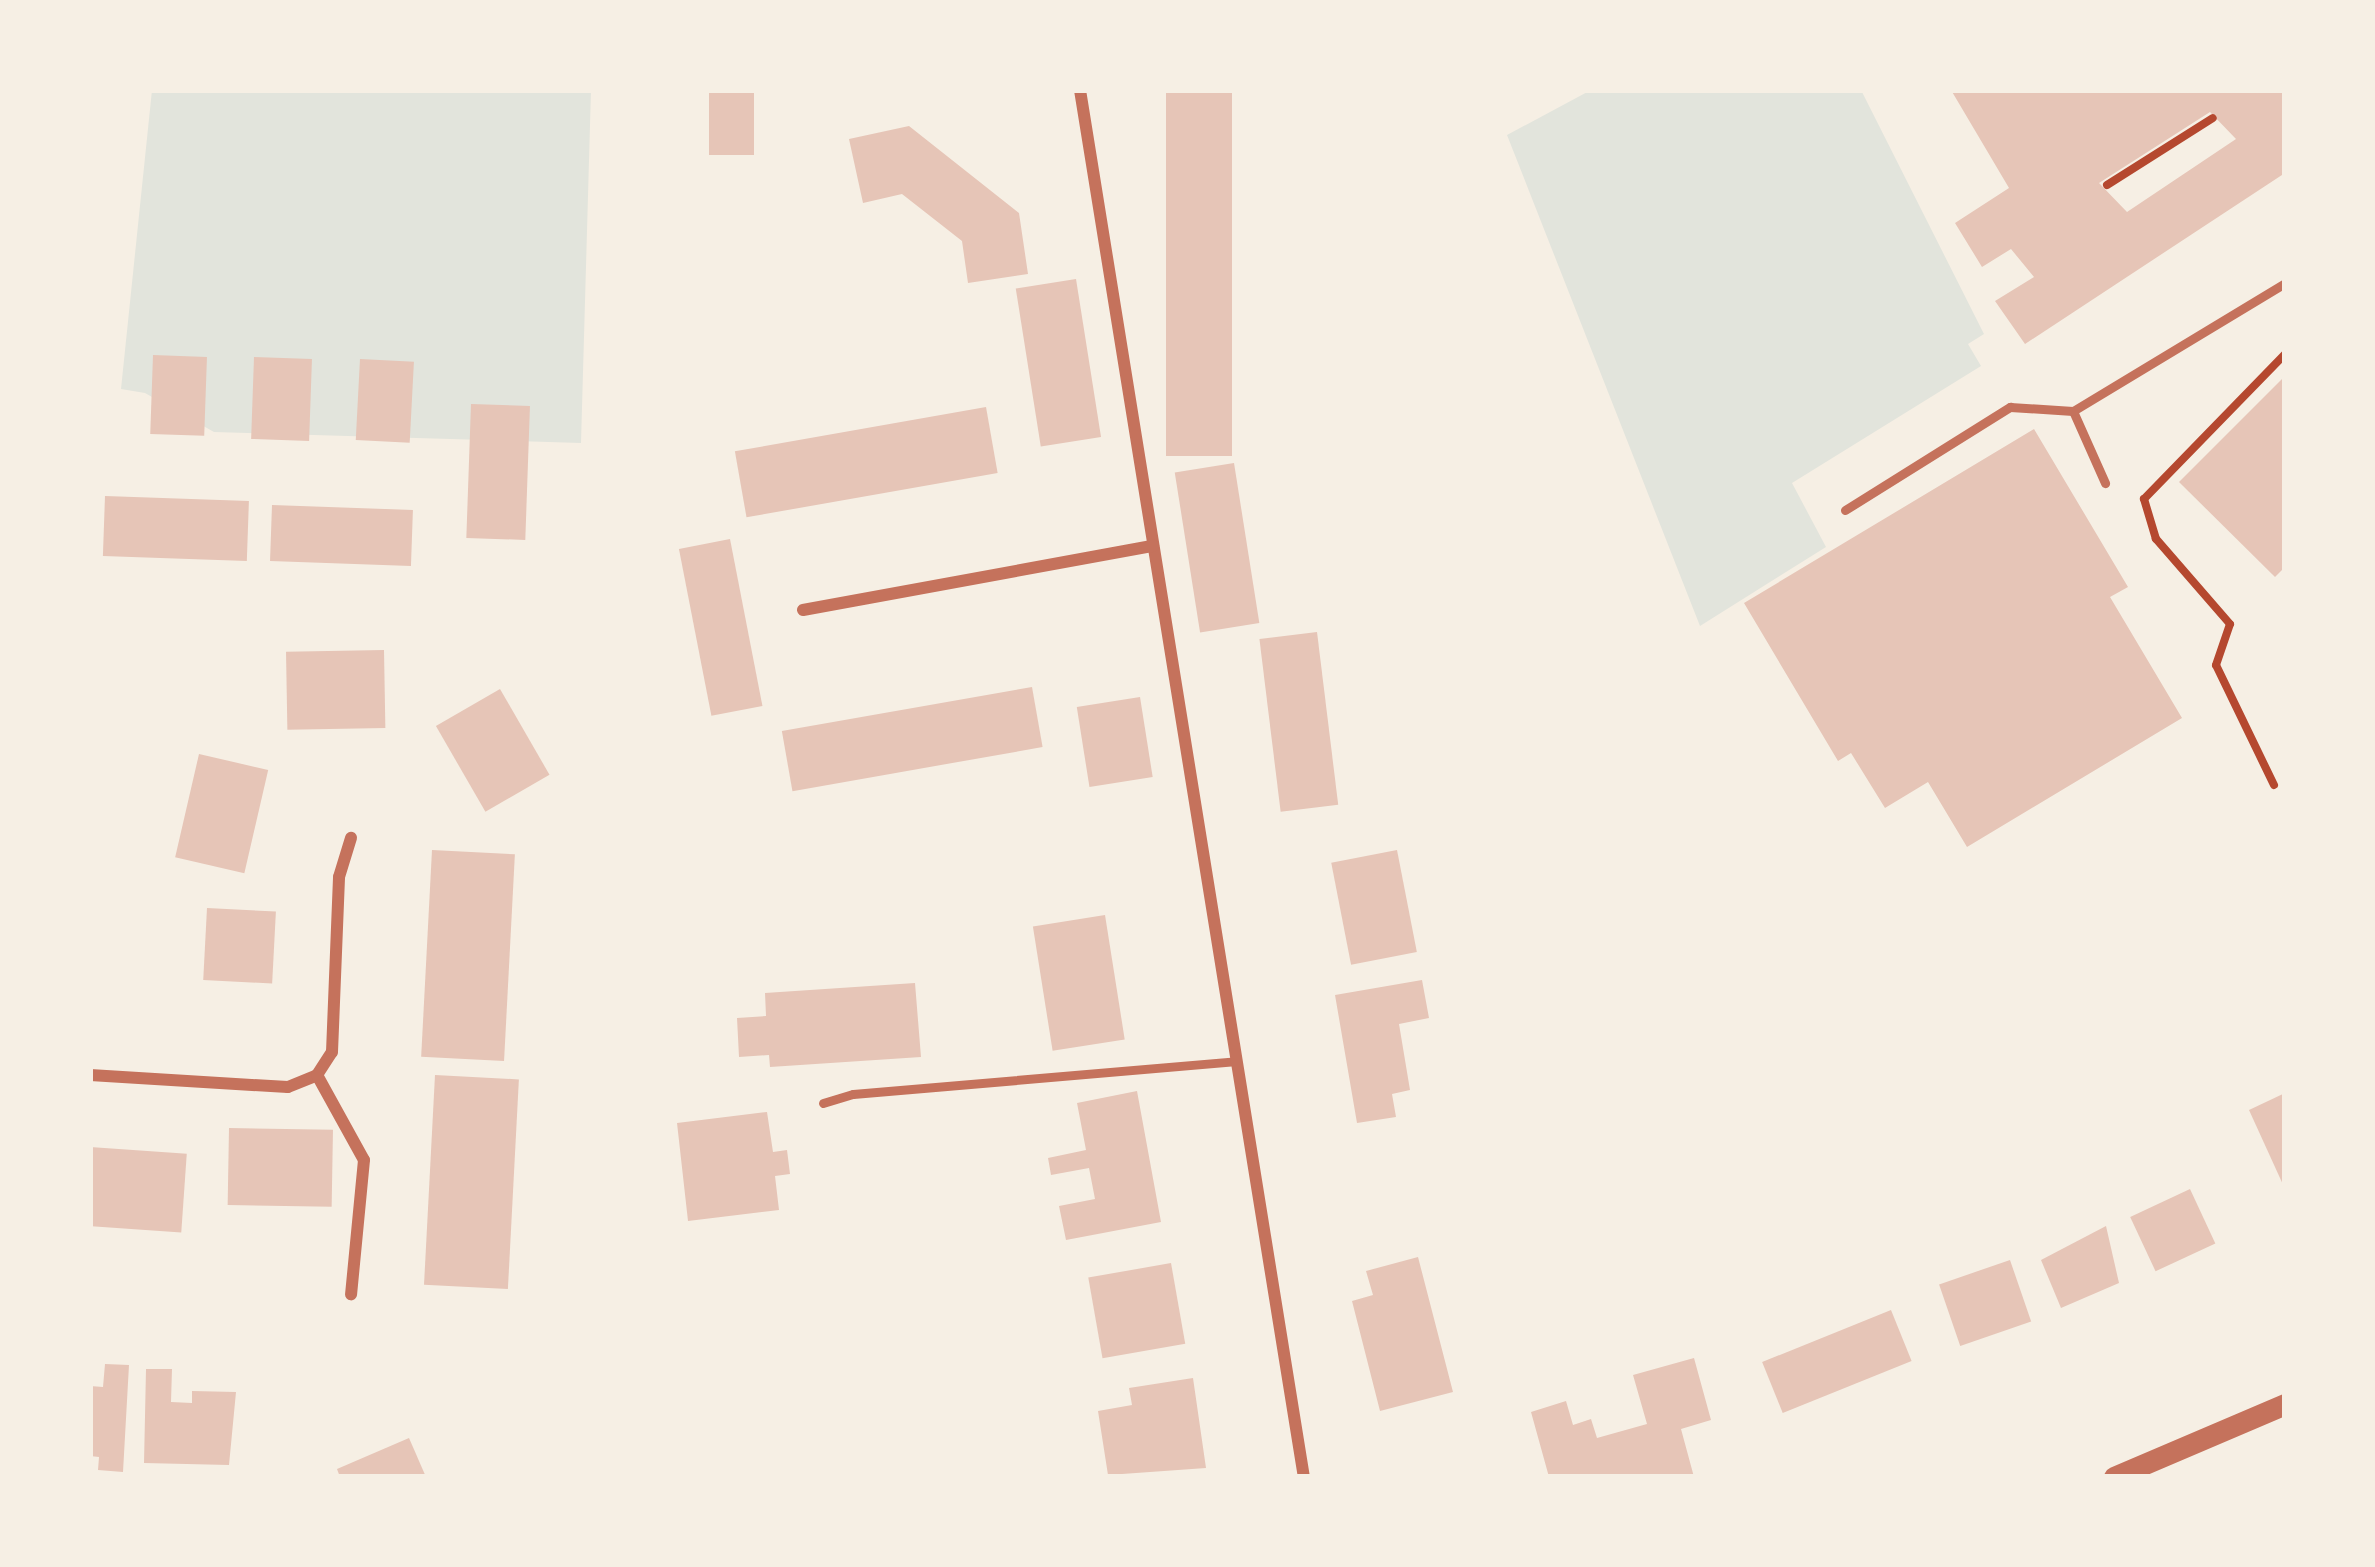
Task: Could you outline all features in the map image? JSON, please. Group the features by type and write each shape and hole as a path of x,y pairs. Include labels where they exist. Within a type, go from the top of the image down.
{"street":[{"path":"1080,90 1304,1477"},
{"path":"803,610 1153,546"},
{"path":"90,1075 288,1087 317,1076 332,1052 339,877 351,838"},
{"path":"317,1076 364,1160 351,1294"},
{"path":"2114,1477 2285,1404"}],"lane":[{"path":"1844,510 2010,407 2073,411 2285,283"},
{"path":"2073,411 2105,483"},
{"path":"824,1103 853,1094 1237,1061"}],"path":[{"path":"2107,185 2213,118"},
{"path":"2274,785 2216,665 2230,624 2156,539 2144,499 2285,354"}],"shaded area":[{"path":"152,90 591,90 581,443 214,432 145,393 121,389"},
{"path":"1591,90 1861,90 1984,334 1968,344 1981,366 1792,483 1826,547 1700,626 1507,135"}],"building":[{"path":"709,90 754,90 754,155 709,155"},
{"path":"1166,90 1232,90 1232,456 1166,456"},
{"path":"1951,90 2285,90 2285,173 2025,344 1995,301 2034,277 2011,249 1982,267 1955,223 2009,188","holes":["2210,112 2236,139 2127,212 2099,183"]},
{"path":"909,126 1019,213 1028,274 968,283 962,241 902,194 863,203 849,139"},
{"path":"1076,279 1101,437 1041,447 1016,289"},
{"path":"153,355 207,357 204,436 150,434"},
{"path":"254,357 312,359 309,441 251,439"},
{"path":"360,359 414,362 410,443 356,440"},
{"path":"2285,376 2285,567 2275,577 2179,482"},
{"path":"471,404 530,406 525,540 466,538"},
{"path":"986,407 998,473 747,517 735,451"},
{"path":"2034,429 2128,587 2110,597 2182,718 1967,847 1928,782 1885,808 1851,753 1838,761 1744,603"},
{"path":"1234,463 1259,623 1200,632 1175,472"},
{"path":"105,496 249,501 247,561 103,556"},
{"path":"272,505 413,510 411,566 270,561"},
{"path":"730,539 762,706 711,716 679,549"},
{"path":"1317,632 1338,805 1281,812 1259,639"},
{"path":"384,650 385,728 287,730 286,652"},
{"path":"1032,687 1043,747 792,791 782,731"},
{"path":"500,689 550,775 485,812 436,726"},
{"path":"1140,697 1153,777 1089,787 1077,707"},
{"path":"199,754 268,770 244,873 175,857"},
{"path":"432,850 515,854 504,1061 421,1057"},
{"path":"1397,850 1417,952 1351,965 1331,863"},
{"path":"207,908 276,912 272,984 203,980"},
{"path":"1105,915 1125,1039 1053,1051 1033,926"},
{"path":"1422,980 1429,1018 1399,1024 1410,1090 1392,1094 1396,1117 1357,1123 1335,995"},
{"path":"915,983 921,1057 770,1067 769,1055 739,1057 737,1018 766,1016 765,993"},
{"path":"435,1075 519,1079 508,1289 424,1285"},
{"path":"1137,1091 1161,1222 1066,1240 1059,1206 1095,1199 1089,1168 1051,1175 1048,1158 1086,1150 1077,1103"},
{"path":"2285,1093 2285,1189 2249,1110"},
{"path":"767,1112 773,1152 787,1150 790,1174 775,1176 779,1210 688,1221 677,1123"},
{"path":"229,1128 333,1130 332,1207 228,1205"},
{"path":"90,1147 187,1154 181,1233 90,1226"},
{"path":"2190,1189 2215,1243 2156,1271 2130,1217"},
{"path":"2106,1226 2119,1283 2061,1308 2041,1260"},
{"path":"1418,1257 1453,1392 1380,1411 1352,1301 1373,1295 1366,1271"},
{"path":"2010,1260 2031,1321 1960,1346 1939,1284"},
{"path":"1171,1263 1185,1344 1103,1358 1088,1278"},
{"path":"1891,1310 1912,1361 1783,1413 1762,1362"},
{"path":"1694,1358 1711,1420 1681,1429 1694,1477 1549,1477 1531,1412 1566,1401 1573,1425 1591,1419 1597,1438 1647,1424 1633,1375"},
{"path":"105,1364 129,1365 123,1472 98,1470 99,1457 90,1456 90,1386 103,1387"},
{"path":"146,1369 172,1369 171,1402 192,1403 192,1391 236,1392 229,1465 144,1463"},
{"path":"1193,1378 1206,1468 1108,1475 1098,1411 1132,1405 1129,1388"},
{"path":"409,1438 426,1477 340,1477 337,1469"}]}
